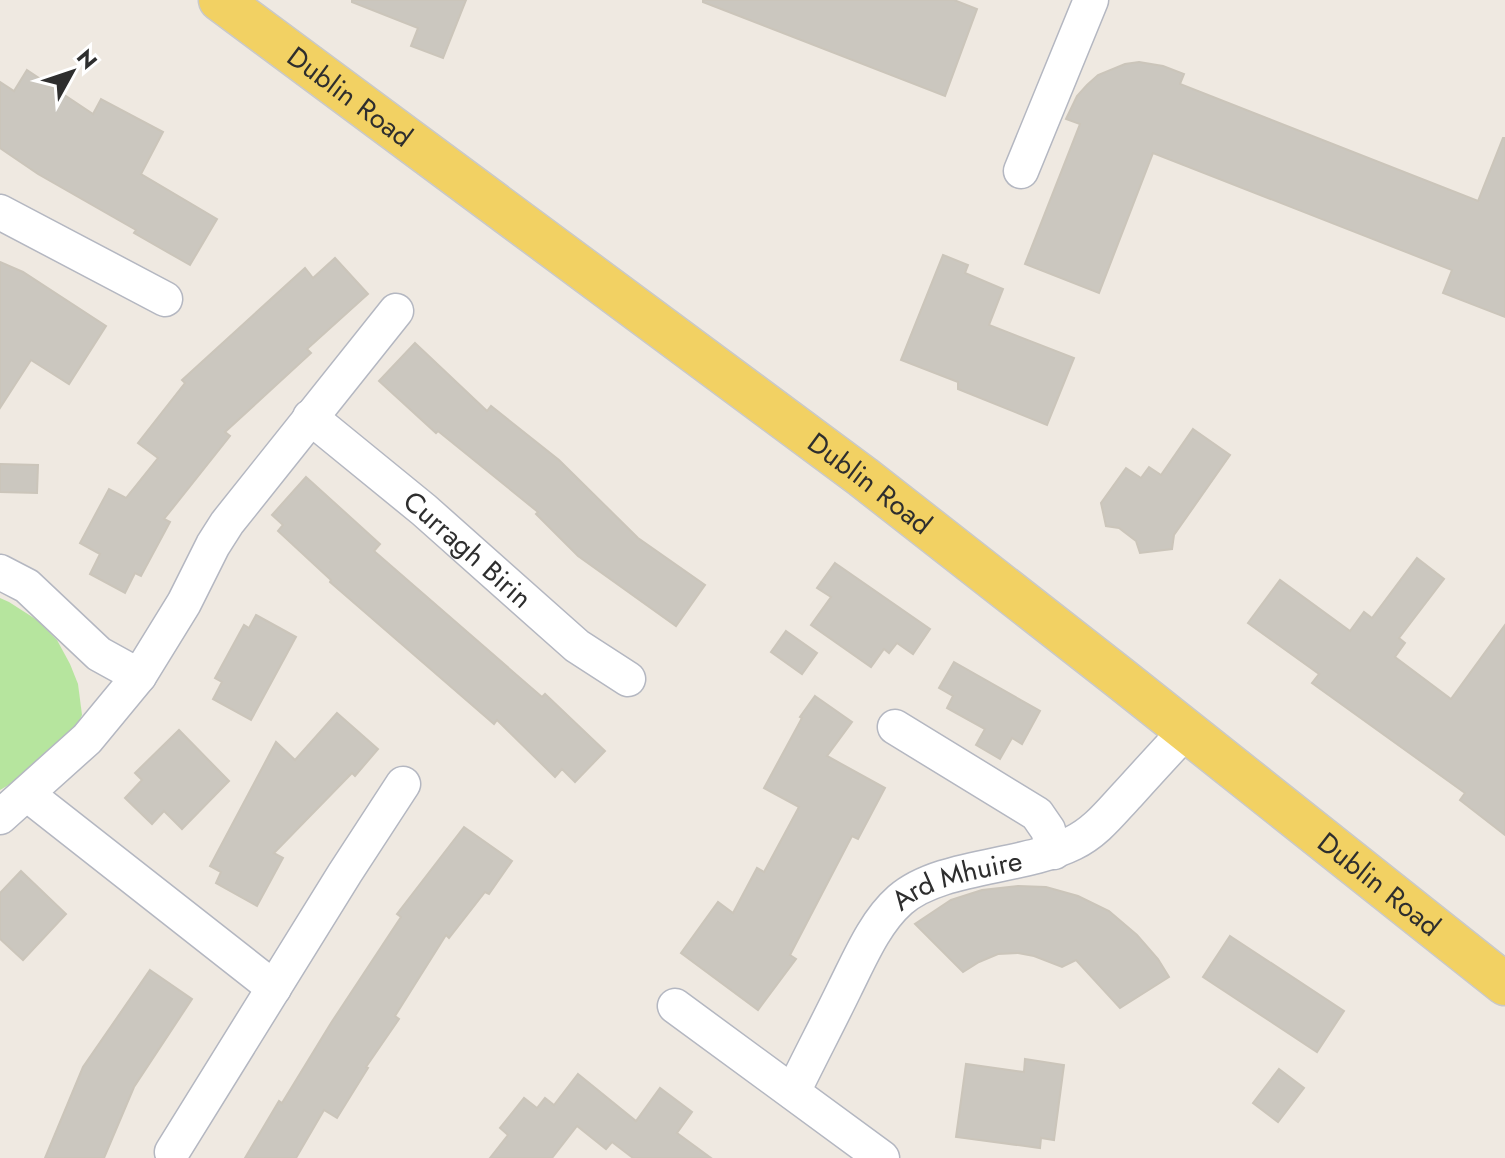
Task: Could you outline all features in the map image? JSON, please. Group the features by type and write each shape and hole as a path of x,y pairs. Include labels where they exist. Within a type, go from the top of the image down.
{"main road":[{"name":"Dublin Road","path":"220,0 863,477 1505,984"}],"street":[{"path":"1021,171 1091,0"},
{"path":"0,212 165,299"},
{"path":"0,817 87,739 139,676 184,603 224,527 396,311"},
{"name":"Curragh Birin","path":"310,417 429,515 577,646 628,679"},
{"path":"0,572 27,586 99,654 139,676"},
{"path":"895,727 1037,814 1046,824 1054,852"},
{"name":"Ard Mhuire","path":"793,1092 859,961 886,915 902,898 941,879 1054,852 1077,842 1097,828 1186,731"},
{"path":"172,1152 403,784"},
{"path":"27,794 274,988"},
{"path":"675,1006 882,1158"}],"green space":[{"path":"0,598 37,620 57,640 78,684 82,715 73,734 26,775 0,790"}],"building":[{"path":"352,0 466,0 443,58 411,46 418,28"},
{"path":"703,0 954,0 977,9 945,96"},
{"path":"1139,62 1184,74 1180,84 1478,201 1505,138 1505,317 1443,293 1452,270 1153,153 1099,293 1025,264 1080,124 1066,119 1077,96 1098,75"},
{"path":"27,70 93,114 101,99 163,132 141,174 217,219 190,265 0,148 0,82 14,91"},
{"path":"943,255 968,265 965,273 1003,289 989,325 1074,358 1047,425 958,389 958,382 901,360"},
{"path":"335,258 368,294 307,349 311,353 225,432 230,436 164,519 170,522 141,576 135,573 125,593 90,574 100,554 80,543 109,489 126,498 158,458 138,443 185,383 182,380 305,268 313,278"},
{"path":"0,262 23,272 106,326 69,384 31,360 0,408"},
{"path":"415,343 487,411 491,406 559,460 638,538 705,585 676,626 578,556 536,514 538,512 438,431 436,433 379,381"},
{"path":"1193,429 1230,455 1174,535 1172,549 1140,553 1136,541 1119,528 1106,526 1101,503 1126,468 1141,478 1149,467 1161,475"},
{"path":"0,464 38,465 37,493 0,492"},
{"path":"306,477 380,544 374,551 542,697 545,694 605,751 575,782 562,769 555,777 497,720 494,724 330,582 278,531 283,525 272,515"},
{"path":"1417,558 1444,579 1399,638 1405,643 1395,657 1451,699 1505,625 1505,835 1460,800 1465,793 1312,683 1319,674 1248,623 1280,580 1350,631 1364,612 1372,618"},
{"path":"835,563 930,629 913,654 897,643 889,653 884,649 871,667 811,625 831,597 817,588"},
{"path":"256,615 296,637 251,720 213,699 222,682 215,678 244,625 249,628"},
{"path":"786,631 817,653 802,674 771,652"},
{"path":"954,662 1040,711 1022,744 1012,738 1000,759 976,745 985,729 947,708 953,696 939,688"},
{"path":"815,696 852,722 827,756 885,788 858,839 852,836 790,955 796,959 758,1010 681,953 718,902 733,913 757,868 764,872 799,807 764,788 800,717"},
{"path":"337,713 378,749 355,776 352,773 274,853 283,858 257,906 216,883 221,872 210,866 276,742 295,760"},
{"path":"179,730 229,781 182,829 164,811 152,824 125,798 142,780 135,773"},
{"path":"464,827 512,861 489,894 485,892 449,938 446,935 395,1016 399,1019 366,1067 337,1118 324,1110 296,1158 245,1158 279,1101 282,1103 401,917 397,914"},
{"path":"21,871 66,914 23,960 0,939 0,893"},
{"path":"1046,887 1078,896 1109,911 1137,935 1169,977 1120,1008 1076,960 1062,967 1034,956 998,954 963,972 915,924 951,900 982,890"},
{"path":"1230,936 1344,1011 1317,1052 1203,977"},
{"path":"150,970 192,999 134,1087 104,1158 45,1158 83,1067"},
{"path":"1025,1059 1064,1065 1054,1140 1041,1138 1040,1148 956,1137 966,1064 1024,1072"},
{"path":"1279,1069 1304,1088 1278,1122 1253,1103"},
{"path":"578,1074 636,1121 660,1088 692,1112 677,1133 711,1158 633,1158 612,1142 606,1149 577,1126 552,1158 490,1158 508,1135 500,1128 524,1098 537,1108 545,1098 554,1105"}]}
